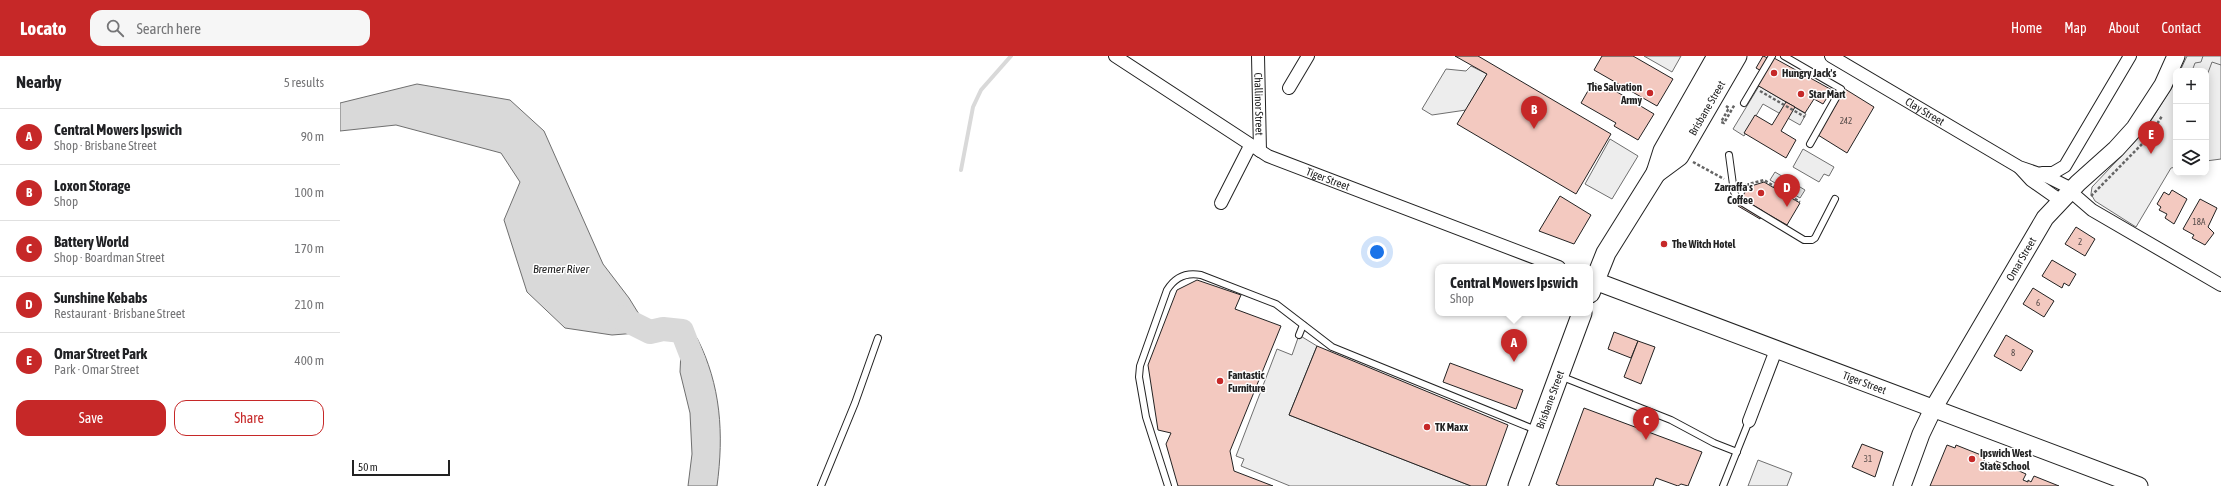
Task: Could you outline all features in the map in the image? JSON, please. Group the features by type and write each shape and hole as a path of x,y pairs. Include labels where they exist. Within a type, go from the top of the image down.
{"main road":[{"name":"Brisbane Street","path":"1593,282 1606,253 1656,173 1663,151 1717,56"},
{"name":"Brisbane Street","path":"1656,173 1679,156 1737,56"},
{"name":"Brisbane Street","path":"1518,486 1537,430 1581,316"}],"street":[{"name":"Tiger Street","path":"1115,56 1255,148 1284,164 1551,264"},
{"name":"Challinor Street","path":"1255,148 1258,56"},
{"path":"1289,88 1308,56"},
{"name":"Clay Street","path":"1831,56 2019,167 2035,172 2092,210 2221,285"},
{"path":"2035,172 2053,173 2065,166 2130,56"},
{"name":"Omar Street","path":"1902,486 1921,434 1933,409 2041,226 2068,193 2116,149 2135,128 2163,85 2176,56"},
{"path":"1221,203 1255,148"},
{"name":"Clay Street","path":"2019,167 2031,180 2068,193"},
{"name":"Tiger Street","path":"1593,284 1776,350 1933,409 2108,480 2139,486"},
{"path":"1749,421 1776,350"}],"lane":[{"path":"1744,103 1772,56"},
{"path":"1784,56 1841,89 1810,144"},
{"path":"1729,155 1734,192 1738,200 1808,241 1815,238 1835,199"},
{"path":"1168,486 1146,417 1139,371 1171,284 1182,276 1194,274 1201,275 1276,304 1332,347 1537,430"},
{"path":"1299,335 1303,325"},
{"path":"821,486 855,403 878,338"},
{"path":"1559,375 1671,420 1714,443 1737,452"},
{"path":"1723,486 1749,421"}],"path":[{"path":"1726,106 1729,108 1721,122 1724,123 1744,88 1756,94 1759,91 1805,117"},
{"path":"1693,162 1739,186 1764,180 1800,202"},
{"path":"1778,188 1784,178"}],"shaded area":[{"path":"1644,56 1681,56 1672,72"},
{"path":"2187,56 2221,56 2221,159 2209,161 2209,68 2181,68"},
{"path":"2203,56 2221,56 2221,65 2212,62 2209,70 2209,68 2193,68 2195,63 2201,62"},
{"path":"1471,66 1487,74 1466,110 1432,115 1422,109 1446,69 1466,71"},
{"path":"1759,86 1806,114 1800,125 1763,104 1744,136 1733,129"},
{"path":"2173,86 2173,168 2171,168 2136,227 2095,201 2091,194 2092,187 2143,133"},
{"path":"1610,139 1638,156 1612,199 1585,184"},
{"path":"1803,149 1834,167 1829,176 1824,174 1819,182 1793,167"},
{"path":"1775,172 1805,190 1800,198 1770,180"},
{"path":"1299,335 1317,346 1289,415 1471,486 1290,486 1241,466 1244,459 1236,456 1277,349 1292,355"},
{"path":"1758,460 1792,473 1787,486 1748,486"}],"water":[{"name":"Bremer River","path":"417,84 510,100 544,131 603,264 629,298 650,332 612,335 565,328 527,292 504,220 520,182 501,153 396,125 340,131 340,103"},
{"path":"682,331 697,338 705,356 716,392 720,429 717,486 688,486 692,454 690,413 680,372"}],"building":[{"path":"1455,56 1478,56 1611,134 1576,194 1457,124 1487,74"},
{"name":"The Salvation Army","path":"1602,56 1633,56 1673,79 1657,106 1594,70"},
{"path":"1763,56 1773,60 1765,73 1756,68"},
{"path":"1774,58 1832,90 1823,104 1814,99 1805,113 1757,85"},
{"path":"1593,82 1610,92 1612,89 1654,114 1638,140 1614,126 1616,123 1581,103"},
{"path":"1845,89 1874,107 1847,153 1818,135"},
{"path":"1786,102 1795,107 1781,131 1796,140 1786,158 1744,133 1755,115 1772,125"},
{"path":"1764,182 1800,203 1787,225 1741,199 1748,187"},
{"path":"2172,190 2187,199 2174,224 2165,218 2167,214 2159,210 2161,207 2157,204 2164,192 2169,195"},
{"path":"1560,196 1591,215 1574,244 1539,231"},
{"path":"1742,199 1763,211 1760,219 1738,206"},
{"path":"2200,199 2217,208 2208,227 2214,233 2205,245 2192,238 2194,235 2183,229"},
{"path":"2076,227 2095,239 2085,256 2065,244"},
{"path":"2052,260 2076,274 2069,286 2064,283 2062,288 2042,276"},
{"path":"1197,280 1241,295 1235,309 1281,326 1230,451 1234,471 1273,486 1178,486 1166,444 1171,433 1158,430 1148,365 1177,290"},
{"path":"2033,288 2054,301 2044,317 2023,304"},
{"path":"1614,332 1638,341 1631,358 1608,349"},
{"path":"2006,335 2033,351 2021,371 1994,356"},
{"path":"1638,341 1655,347 1641,384 1624,377"},
{"path":"1317,346 1508,425 1486,486 1471,486 1289,415"},
{"path":"1450,363 1523,390 1516,409 1443,382"},
{"path":"1584,408 1702,452 1688,486 1681,484 1678,486 1656,478 1653,486 1560,486 1556,484"},
{"path":"1862,444 1883,452 1875,477 1852,467"},
{"name":"Ipswich West State School","path":"1947,445 1955,448 1956,445 1986,457 1984,461 1994,465 1996,461 2026,474 2023,480 2028,482 2028,480 2031,482 2034,476 2059,486 1930,486"}],"waterway":[{"path":"961,170 973,107 981,90 1011,56"},
{"name":"Bremer River","path":"620,317 650,332 663,329 682,331 694,362"}],"place":[{"name":"Hungry Jack's","path":"1774,73"},
{"name":"The Salvation Army","path":"1650,93"},
{"name":"Star Mart","path":"1801,94"},
{"name":"Loxon Storage","path":"1534,129"},
{"name":"Omar Street Park","path":"2151,154"},
{"name":"Zarraffa's Coffee","path":"1761,193"},
{"name":"Sunshine Kebabs","path":"1787,207"},
{"name":"The Witch Hotel","path":"1664,244"},
{"name":"Central Mowers Ipswich","path":"1514,362"},
{"name":"Fantastic Furniture","path":"1220,381"},
{"name":"TK Maxx","path":"1427,427"},
{"name":"Battery World","path":"1646,440"},
{"name":"Ipswich West State School","path":"1972,459"}]}
